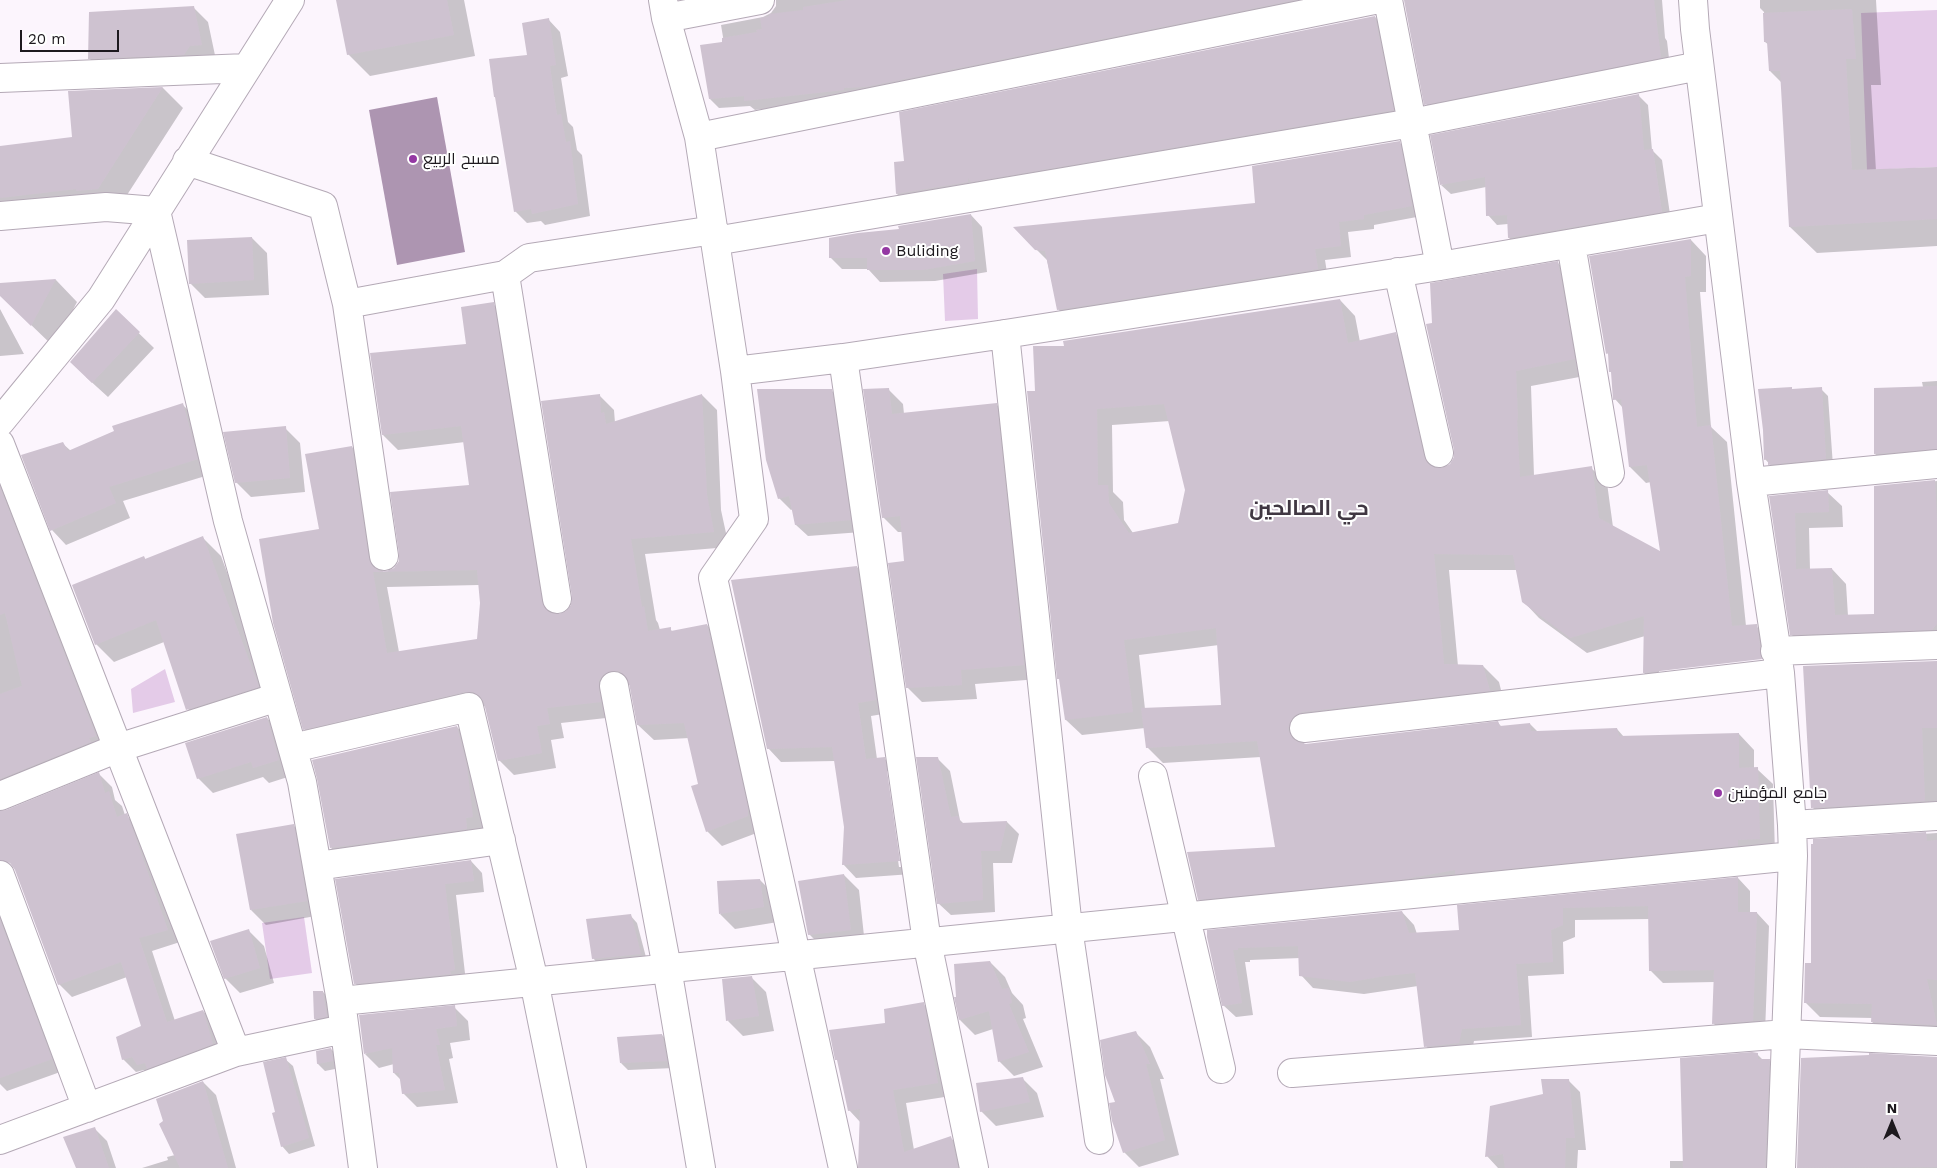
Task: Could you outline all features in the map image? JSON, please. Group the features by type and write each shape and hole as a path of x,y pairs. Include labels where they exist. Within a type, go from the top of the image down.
{"street":[{"path":"0,422 101,299 290,0"},
{"path":"760,0 665,9 698,137 735,371 754,519 713,578 843,1168"},
{"path":"698,137 1374,0"},
{"path":"1388,0 1440,266"},
{"path":"1693,0 1699,66 1751,482 1778,662 1792,825 1793,856 1781,1168"},
{"path":"347,304 505,275 529,258 714,236 1412,123 1699,66"},
{"path":"0,78 247,68"},
{"path":"187,161 323,206 347,304 384,556"},
{"path":"0,216 106,208 156,211"},
{"path":"156,211 228,521 302,782 341,1001 363,1168"},
{"path":"735,371 843,358 1005,334 1440,266 1718,218"},
{"path":"1571,244 1610,474"},
{"path":"1398,272 1439,453"},
{"path":"505,275 557,599"},
{"path":"1005,334 1068,928 1099,1140"},
{"path":"843,358 927,942 974,1168"},
{"path":"0,444 236,1052"},
{"path":"1751,482 1937,464"},
{"path":"1304,728 1778,662 1937,645"},
{"path":"614,686 667,968 701,1168"},
{"path":"0,796 118,748 278,697"},
{"path":"293,748 469,707 534,981 572,1168"},
{"path":"1153,776 1221,1069"},
{"path":"1792,825 1937,816"},
{"path":"317,866 501,840"},
{"path":"341,1001 1793,856"},
{"path":"0,875 87,1108"},
{"path":"0,1140 236,1052 344,1029"},
{"path":"1292,1073 1786,1034 1937,1041"}],"shaded area":[{"path":"1937,10 1937,167 1867,170 1861,13"},
{"name":"مسبح الربيع","path":"437,97 465,252 397,265 369,110"},
{"path":"977,269 978,319 945,321 943,274"},
{"path":"165,669 175,702 133,713 131,689"},
{"path":"304,917 312,973 270,979 262,923"}],"building":[{"path":"336,0 447,0 454,35 347,55"},
{"path":"848,0 1295,0 865,87 744,101 744,96 709,99 700,45 722,42 722,38 757,32 756,30 762,29 760,18 769,16 769,14 803,10 803,7"},
{"path":"1404,0 1654,0 1661,58 1424,105"},
{"path":"194,6 202,45 190,46 184,55 88,59 89,12"},
{"path":"1852,9 1856,59 1846,59 1852,170 1937,167 1937,219 1789,227 1780,71 1769,71 1767,42 1764,42 1763,13"},
{"path":"1375,16 1394,110 971,182 968,178 968,182 896,194 894,162 904,161 899,112"},
{"path":"549,18 556,65 550,66 557,115 561,114 566,142 570,141 578,204 532,214 531,209 514,212 489,59 527,55 522,23"},
{"path":"163,87 98,189 76,191 76,189 0,198 0,146 72,137 68,91"},
{"path":"1639,94 1644,150 1653,149 1662,212 1508,238 1507,215 1486,216 1485,177 1440,185 1430,135"},
{"path":"1400,141 1412,206 1364,215 1364,219 1339,222 1341,246 1315,249 1318,269 1057,310 1045,251 1035,250 1013,227 1255,203 1252,166"},
{"path":"971,214 975,261 923,270 867,270 867,258 829,258 829,238 899,229 898,226"},
{"path":"252,237 254,280 189,284 187,240"},
{"path":"1691,239 1691,276 1685,277 1697,427 1711,425 1732,626 1757,624 1762,659 1643,673 1644,616 1570,638 1522,602 1513,555 1434,554 1444,664 1483,665 1490,691 1302,712 1294,716 1288,729 1292,738 1306,744 1498,721 1500,726 1530,723 1531,731 1617,728 1619,736 1739,733 1739,768 1758,767 1760,839 1738,840 1738,846 1455,874 1455,870 1400,880 1198,900 1187,852 1275,847 1257,741 1146,748 1141,708 1221,705 1216,628 1124,640 1133,712 1065,720 1059,679 1057,679 1027,391 1035,391 1033,346 1064,346 1063,341 1340,299 1348,343 1396,332 1424,456 1428,464 1435,468 1442,468 1450,464 1454,457 1454,450 1426,324 1432,323 1430,283 1558,261 1575,359 1516,371 1520,477 1592,466 1599,518 1660,551 1647,465 1629,467 1621,399 1613,400 1608,353 1606,354 1589,256","holes":["1164,404 1185,490 1178,523 1129,533 1109,503 1108,485 1098,485 1097,409"]},
{"path":"56,279 31,326 0,296 0,283"},
{"path":"494,302 542,601 545,608 551,613 559,614 566,611 571,605 572,597 541,401 600,394 601,413 604,412 606,424 702,394 707,495 714,532 631,539 642,607 644,606 648,631 671,627 671,631 707,624 748,808 748,816 706,832 691,786 698,784 684,723 637,725 629,683 619,671 604,674 599,680 601,702 547,708 550,724 537,726 542,753 498,761 484,703 480,696 473,692 465,692 303,730 273,623 259,539 319,529 305,454 352,446 369,559 372,566 379,571 387,571 394,568 399,561 390,492 469,485 461,426 382,435 370,353 466,344 461,307","holes":["477,570 480,603 477,639 387,653 373,572"]},
{"path":"116,309 140,332 92,383 70,362"},
{"path":"1937,386 1937,449 1874,454 1874,388"},
{"path":"1792,387 1792,389 1822,387 1826,459 1768,465 1768,459 1764,460 1763,430 1758,389"},
{"path":"889,388 892,414 997,403 1024,665 961,670 962,685 906,688 888,563 904,561 900,516 882,518 863,389"},
{"path":"757,389 832,389 851,520 795,525 789,496 778,499 766,460"},
{"path":"183,403 198,459 109,487 116,503 50,531 21,455 63,442 68,451 114,431 112,426"},
{"path":"286,426 290,478 235,483 223,432"},
{"path":"1935,480 1937,624 1932,630 1790,635 1769,496 1828,490 1829,512 1795,513 1796,569 1832,568 1835,615 1874,614 1874,486"},
{"path":"0,487 96,736 89,738 91,742 0,779 0,694 22,686 5,613 0,615"},
{"path":"203,536 259,687 186,710 156,620 95,645 72,585 144,556 145,559"},
{"path":"857,566 876,700 858,703 866,759 885,757 900,861 842,865 844,827 832,747 767,749 731,580"},
{"path":"1937,661 1937,728 1922,728 1925,801 1811,808 1803,666"},
{"path":"267,717 279,760 253,768 251,762 197,779 185,743"},
{"path":"457,726 467,766 473,817 466,818 467,829 330,848 312,760"},
{"path":"916,757 938,757 951,817 958,816 961,823 1007,821 1000,851 981,851 983,900 937,904"},
{"path":"99,772 105,793 109,791 117,817 127,813 168,930 139,938 167,1022 203,1010 213,1044 147,1069 145,1063 137,1065 132,1057 122,1060 116,1037 141,1026 121,962 58,985 15,870 10,863 0,860 0,811"},
{"path":"294,824 307,901 250,910 236,834"},
{"path":"1926,832 1927,841 1937,840 1937,980 1927,979 1937,1025 1871,1022 1872,1004 1804,1003 1805,963 1811,963 1811,844 1813,844 1813,839"},
{"path":"471,860 474,881 445,884 455,970 450,971 451,974 354,984 335,879"},
{"path":"844,874 851,930 808,935 798,881"},
{"path":"1738,877 1738,912 1757,912 1753,1021 1712,1024 1714,970 1649,971 1648,906 1563,908 1563,925 1551,930 1553,962 1516,964 1521,1025 1462,1029 1459,1043 1424,1047 1415,973 1350,982 1299,976 1298,946 1238,948 1238,950 1233,950 1242,1003 1222,1006 1207,937 1207,930 1402,911 1409,933 1459,930 1457,905"},
{"path":"760,879 764,907 719,914 717,881"},
{"path":"631,914 641,954 592,959 586,919"},
{"path":"0,920 52,1059 0,1078"},
{"path":"249,929 260,968 224,979 210,941"},
{"path":"990,961 1002,989 1009,988 1012,1003 1009,1004 1029,1052 998,1062 989,1011 959,1020 954,997 956,997 954,964"},
{"path":"752,976 759,1016 726,1021 722,979"},
{"path":"313,991 323,991 327,1017 314,1019"},
{"path":"924,1002 938,1083 893,1090 904,1152 951,1136 958,1168 858,1168 860,1109 848,1111 829,1030 885,1023 884,1009"},
{"path":"455,1005 457,1026 436,1029 440,1045 436,1045 445,1090 402,1094 399,1073 393,1073 392,1048 364,1054 359,1015"},
{"path":"1136,1031 1150,1064 1146,1064 1165,1140 1123,1153 1112,1121 1109,1103 1115,1102 1105,1075 1100,1040"},
{"path":"662,1034 667,1061 620,1063 617,1037"},
{"path":"331,1048 333,1061 317,1064 316,1051"},
{"path":"1758,1053 1758,1059 1770,1059 1765,1168 1683,1168 1680,1058"},
{"path":"1869,1053 1937,1057 1937,1167 1797,1168 1801,1058 1869,1055"},
{"path":"286,1057 309,1138 281,1147 272,1113 275,1112 263,1062"},
{"path":"1023,1077 1030,1102 980,1112 976,1083"},
{"path":"1541,1079 1569,1079 1575,1138 1566,1138 1565,1168 1505,1168 1503,1154 1485,1157 1490,1106 1543,1094"},
{"path":"203,1081 228,1168 180,1168 159,1124 163,1121 156,1099"},
{"path":"95,1127 109,1168 76,1168 63,1137"}],"place":[{"name":"مسبح الربيع","path":"413,159"},
{"name":"Buliding","path":"886,251"},
{"name":"جامع المؤمنين","path":"1718,793"}],"district":[{"name":"حي الصالحين","path":"1309,509"}]}
